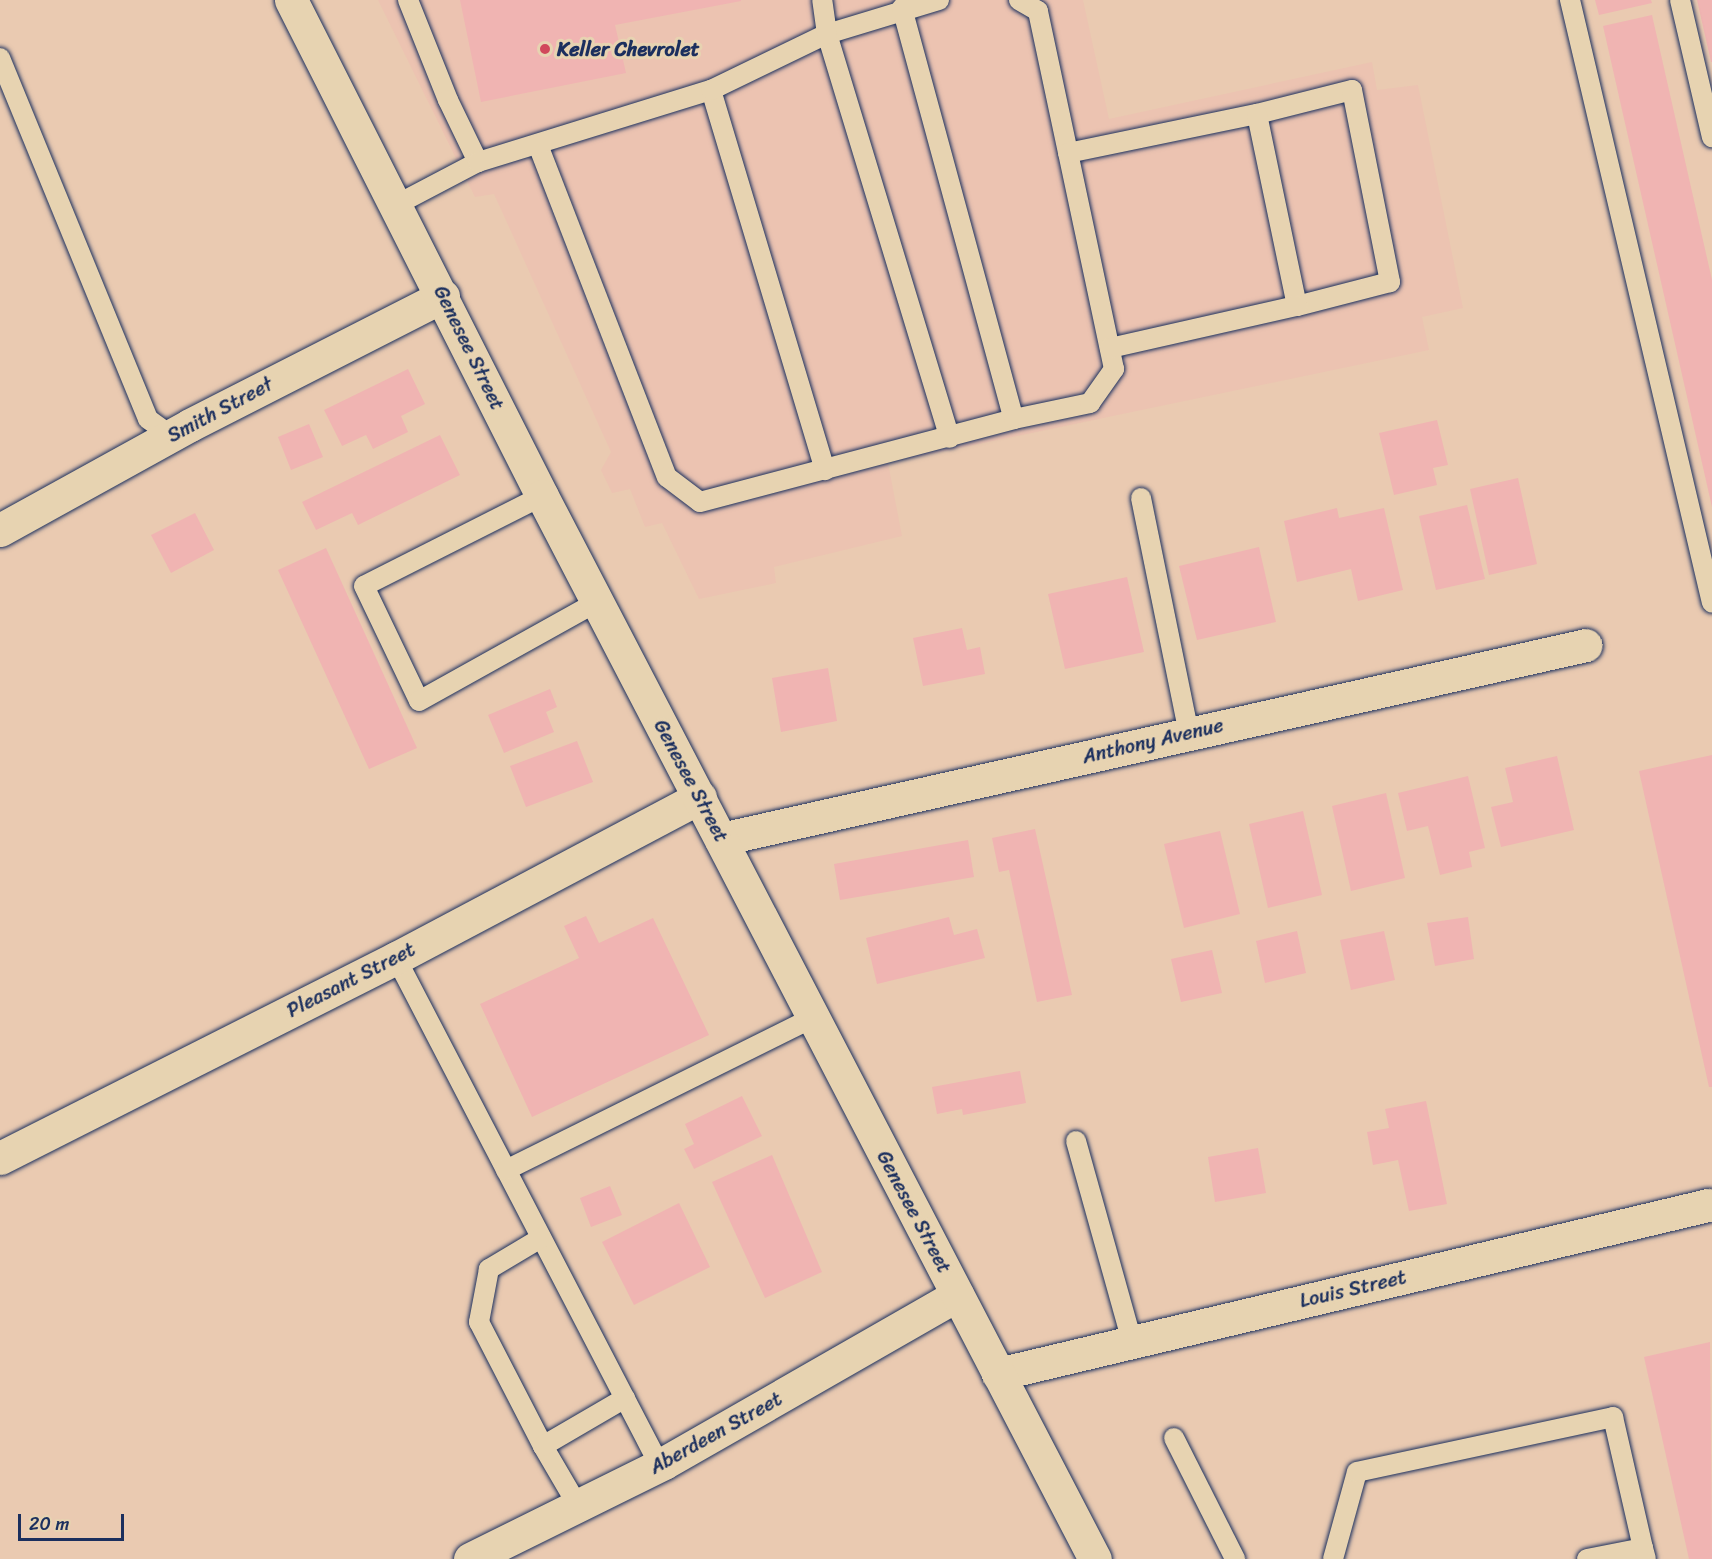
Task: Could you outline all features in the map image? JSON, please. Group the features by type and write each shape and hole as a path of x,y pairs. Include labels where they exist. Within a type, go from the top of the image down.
{"street":[{"name":"Genesee Street","path":"291,0 443,296 542,496 1095,1559"},
{"name":"Smith Street","path":"0,530 171,436 443,296"},
{"name":"Anthony Avenue","path":"721,838 1586,645"},
{"name":"Pleasant Street","path":"0,1158 396,957 700,797"},
{"name":"Louis Street","path":"998,1374 1710,1204"},
{"name":"Aberdeen Street","path":"470,1559 660,1466 957,1295"}],"lane":[{"path":"408,0 448,100 478,162"},
{"path":"822,0 828,34 950,438"},
{"path":"396,205 478,162 711,90 828,34 902,8 939,0"},
{"path":"538,144 667,477 700,502 950,438 1014,419 1090,403 1114,369 1038,11 1018,0"},
{"path":"1570,0 1705,540 1712,603"},
{"path":"1680,0 1712,137"},
{"path":"902,8 1014,419"},
{"path":"0,58 6,91 148,419 171,436"},
{"path":"711,90 825,470"},
{"path":"1068,153 1257,114 1352,90 1389,282 1298,306 1110,348"},
{"path":"1257,114 1298,306"},
{"path":"542,496 364,586 419,701 597,602"},
{"path":"1141,498 1190,733"},
{"path":"396,957 660,1466"},
{"path":"506,1170 812,1018"},
{"path":"1076,1141 1132,1341"},
{"path":"542,1238 489,1269 479,1322 543,1446 579,1506"},
{"path":"543,1446 625,1398"},
{"path":"1334,1559 1357,1472 1613,1417 1645,1553 1587,1559"},
{"path":"1174,1438 1236,1559"}],"shaded area":[{"path":"378,0 1083,0 1109,119 1372,62 1377,90 1418,85 1463,308 1422,317 1429,350 888,463 902,536 774,567 776,583 699,599 662,523 645,527 630,489 612,493 601,470 611,452 494,194 475,197"}],"building":[{"name":"Keller Chevrolet","path":"460,0 741,1 615,25 626,73 481,102"},
{"path":"1595,0 1651,0 1652,3 1599,15"},
{"path":"1697,0 1712,0 1712,62 1711,62"},
{"path":"1652,15 1712,280 1712,507 1603,26"},
{"path":"408,369 425,404 401,416 408,432 373,449 366,435 342,446 324,410"},
{"path":"1437,420 1448,465 1433,468 1437,485 1394,495 1379,433"},
{"path":"309,424 323,457 291,470 278,437"},
{"path":"440,435 460,475 358,525 352,513 316,530 302,502"},
{"path":"1518,478 1537,564 1489,575 1470,489"},
{"path":"1467,505 1485,579 1436,590 1419,516"},
{"path":"1337,508 1339,518 1384,508 1403,590 1358,601 1351,569 1297,582 1284,521"},
{"path":"195,513 214,550 171,573 151,535"},
{"path":"1259,547 1276,622 1197,640 1179,566"},
{"path":"326,548 417,748 369,769 278,570"},
{"path":"1127,577 1144,652 1065,669 1048,594"},
{"path":"962,628 967,650 980,647 985,674 923,686 913,638"},
{"path":"828,668 837,721 781,732 772,678"},
{"path":"550,689 557,707 546,712 554,732 504,753 488,715"},
{"path":"577,741 593,782 526,807 510,766"},
{"path":"1712,755 1712,1087 1709,1087 1639,771"},
{"path":"1557,756 1574,830 1501,847 1491,807 1513,802 1505,768"},
{"path":"1468,776 1485,848 1469,852 1472,867 1440,875 1428,826 1407,831 1398,793"},
{"path":"1386,793 1405,878 1351,891 1332,806"},
{"path":"1303,811 1322,895 1268,908 1249,824"},
{"path":"1035,829 1072,995 1037,1002 1009,870 999,872 992,838"},
{"path":"1220,831 1240,914 1184,928 1164,844"},
{"path":"968,840 974,877 840,900 834,864"},
{"path":"586,916 599,943 653,918 709,1035 532,1117 480,1004 579,958 564,926"},
{"path":"949,917 954,935 977,929 985,958 877,984 866,938"},
{"path":"1468,917 1474,959 1435,966 1427,923"},
{"path":"1297,931 1306,973 1265,983 1256,941"},
{"path":"1384,931 1395,980 1351,990 1340,940"},
{"path":"1212,950 1222,993 1181,1002 1171,959"},
{"path":"1020,1071 1026,1103 963,1115 962,1109 937,1114 932,1087"},
{"path":"742,1096 762,1136 694,1169 684,1149 694,1144 685,1124"},
{"path":"1426,1101 1447,1204 1409,1211 1398,1160 1373,1165 1367,1132 1389,1128 1385,1109"},
{"path":"1258,1148 1266,1193 1215,1202 1208,1157"},
{"path":"772,1155 822,1272 765,1298 712,1182"},
{"path":"610,1186 622,1215 591,1227 580,1198"},
{"path":"679,1203 710,1267 634,1305 602,1242"},
{"path":"1710,1342 1712,1559 1689,1559 1644,1357"}],"place":[{"name":"Keller Chevrolet","path":"545,49"}]}
